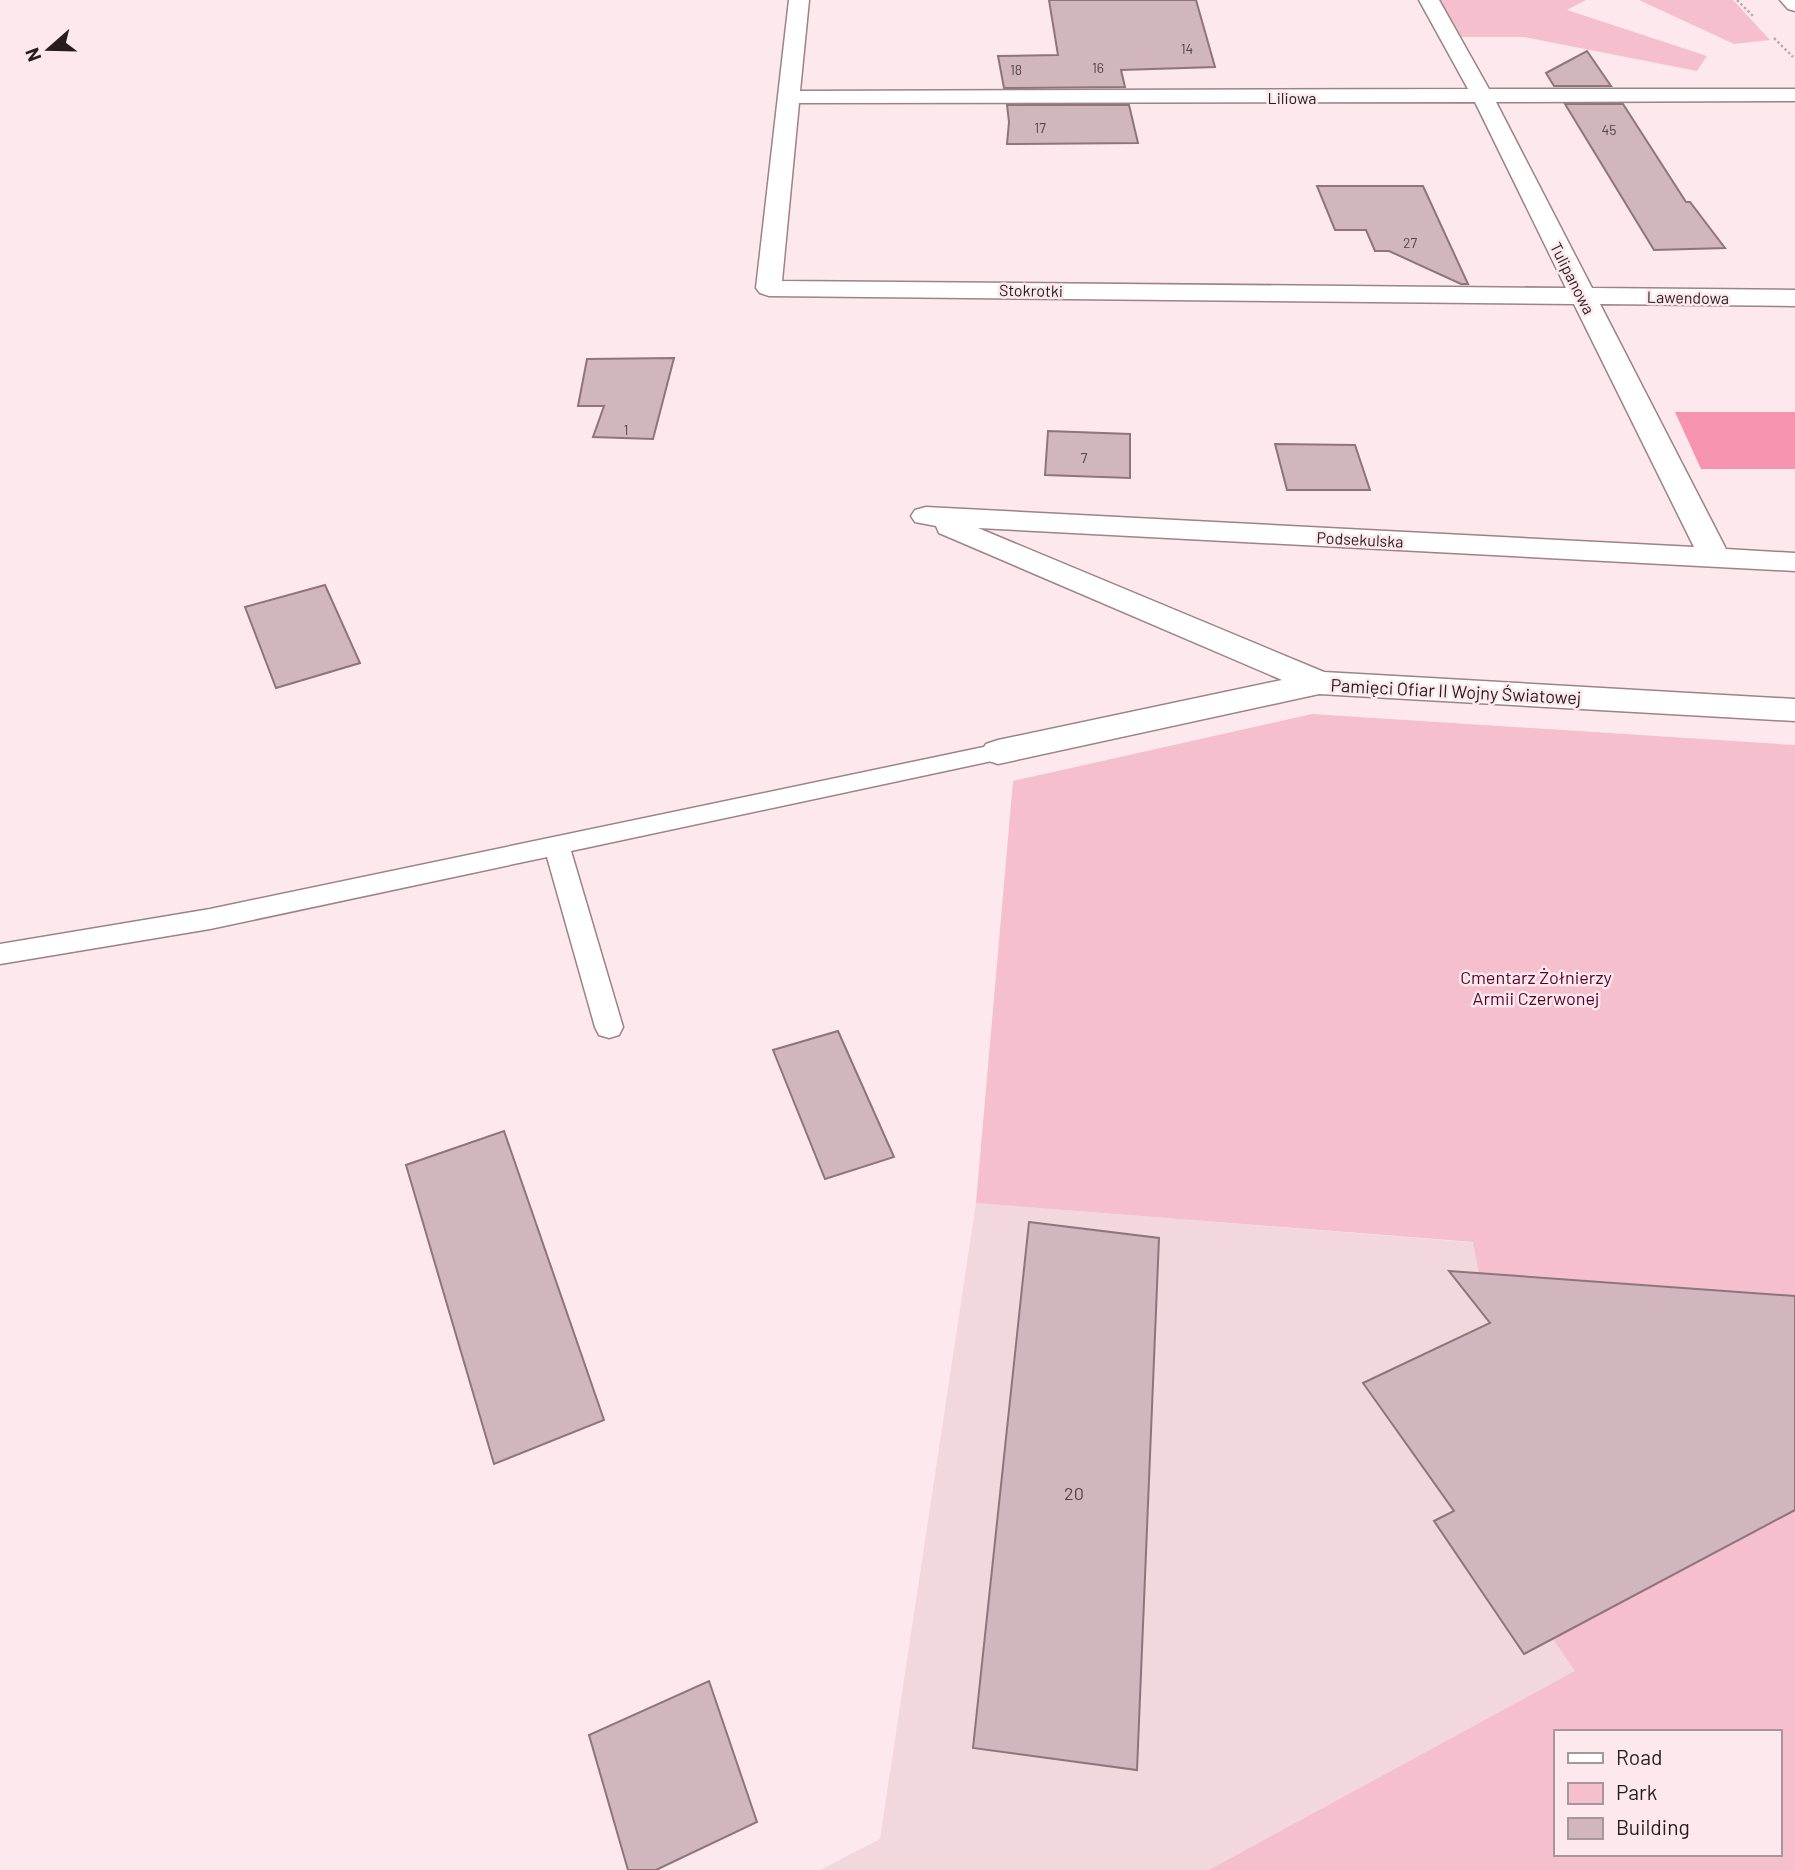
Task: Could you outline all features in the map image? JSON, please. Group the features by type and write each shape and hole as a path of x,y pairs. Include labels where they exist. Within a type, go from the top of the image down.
{"street":[{"name":"Stokrotki","path":"799,0 769,288 1581,296"},
{"name":"Tulipanowa","path":"1429,0 1483,97 1715,558"},
{"path":"1790,0 1795,5"},
{"name":"Liliowa","path":"789,97 1795,95"},
{"name":"Lawendowa","path":"1581,296 1795,298"},
{"name":"Podsekulska","path":"1320,683 926,516 1795,562"},
{"name":"Pamięci Ofiar II Wojny Światowej","path":"998,752 1320,683 1795,710"}],"lane":[{"path":"0,954 210,919 998,752"},
{"path":"557,846 610,1027"}],"shaded area":[{"path":"1675,412 1795,412 1795,469 1701,469"},
{"path":"976,1203 1795,1268 1795,1870 820,1870 880,1839"}],"green space":[{"path":"1435,0 1586,0 1567,10 1707,56 1697,71 1524,37 1456,37"},
{"path":"1639,0 1733,0 1770,40 1734,44"},
{"name":"Cmentarz Żołnierzy Armii Czerwonej","path":"1312,714 1795,745 1795,1296 1479,1274 1473,1242 976,1203 1013,781"},
{"path":"1795,1510 1795,1870 1209,1870 1575,1671 1553,1639"}],"building":[{"path":"1049,0 1196,0 1215,67 1121,70 1125,87 1004,88 998,56 1058,55"},
{"path":"1587,51 1611,86 1554,86 1546,73"},
{"path":"1565,104 1623,104 1686,202 1690,202 1725,248 1654,250"},
{"path":"1007,105 1129,105 1138,143 1007,144"},
{"path":"1317,186 1423,186 1468,284 1461,284 1389,251 1375,251 1366,230 1335,230"},
{"path":"674,358 653,439 593,437 604,406 578,406 587,359"},
{"path":"1048,431 1130,434 1130,478 1045,475"},
{"path":"1275,444 1355,445 1370,490 1287,490"},
{"path":"325,585 360,663 276,688 245,607"},
{"path":"838,1031 894,1157 825,1179 773,1050"},
{"path":"504,1131 604,1420 494,1464 406,1165"},
{"path":"1029,1222 1159,1238 1137,1770 973,1748"},
{"path":"1449,1271 1795,1296 1795,1510 1524,1654 1434,1521 1454,1511 1363,1383 1490,1323"},
{"path":"709,1681 757,1822 656,1870 628,1870 589,1735"}]}
